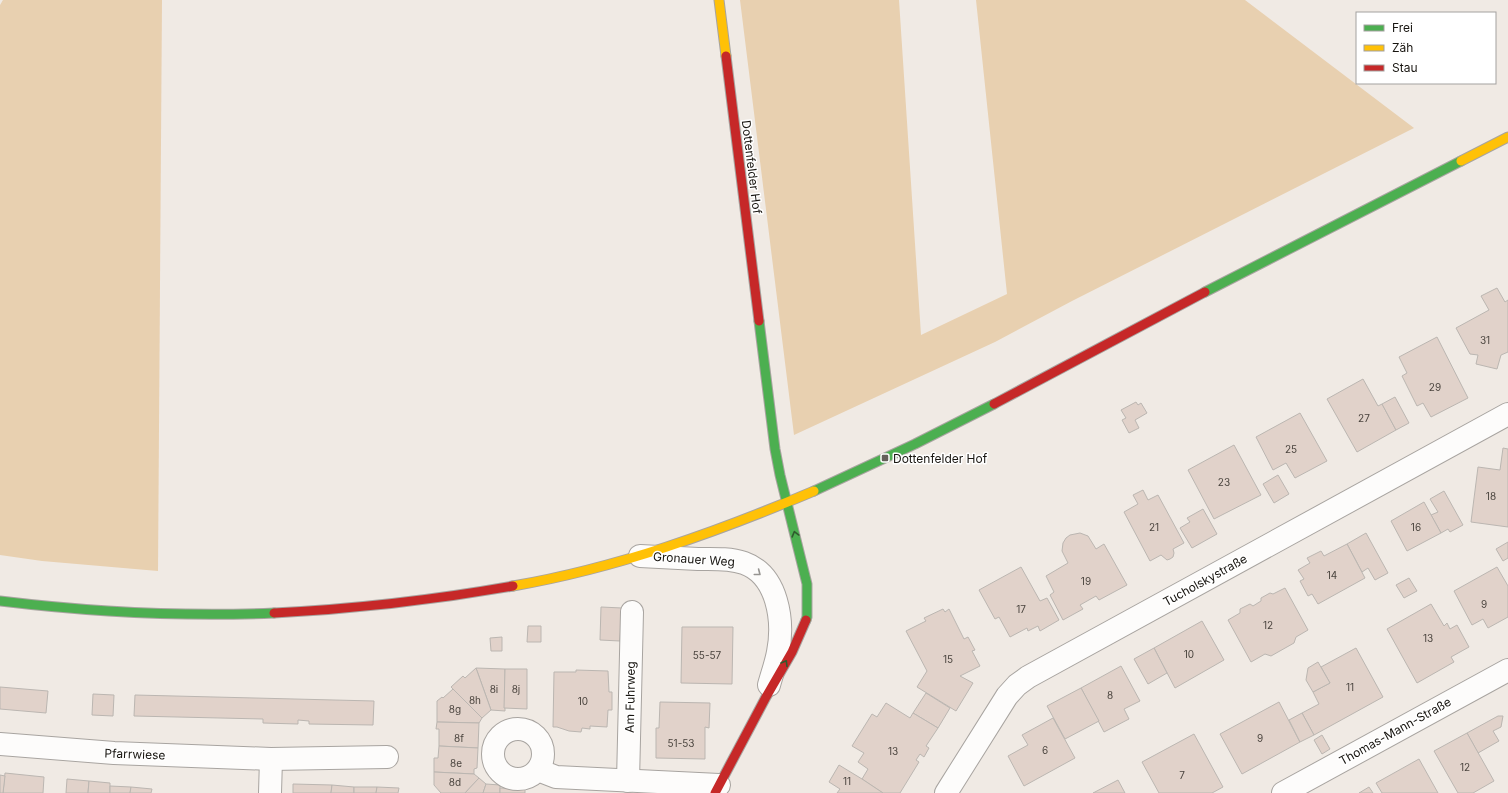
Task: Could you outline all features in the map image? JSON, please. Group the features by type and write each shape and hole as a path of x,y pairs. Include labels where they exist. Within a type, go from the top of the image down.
{"main road":[{"name":"Dottenfelder Hof","path":"719,0 775,449 787,503"},
{"path":"0,601 92,611 163,614 245,614 312,611 428,600 490,591 577,573 639,556 710,533 787,503 956,423 1069,366 1194,298 1508,137"},
{"name":"Gronauer Weg","path":"717,789 792,652 807,617 807,584 787,503"}],"street":[{"name":"Tucholskystraße","path":"946,793 1007,696 1017,685 1028,677 1508,414"},
{"name":"Gronauer Weg","path":"639,556 726,559 744,563 762,573 770,585 777,603 780,624 778,652 766,697"},
{"name":"Am Fuhrweg","path":"628,781 632,612"},
{"name":"Thomas-Mann-Straße","path":"1283,793 1508,670"},
{"name":"Pfarrwiese","path":"0,744 106,753 271,759 387,757"},
{"path":"270,793 271,759"},
{"path":"538,770 556,777 628,781 717,789"}],"shaded area":[{"path":"3,0 162,0 158,571 42,561 0,555 0,5"},
{"path":"740,0 899,0 921,335 1007,294 976,0 1245,0 1414,128 1072,301 995,342 794,435"}],"building":[{"path":"1497,288 1505,302 1508,300 1508,352 1501,355 1497,369 1476,364 1478,355 1470,354 1456,328 1489,310 1481,296"},
{"path":"1437,337 1468,398 1431,417 1423,403 1417,406 1402,376 1407,373 1399,357"},
{"path":"1363,379 1378,406 1382,404 1396,430 1357,452 1327,399"},
{"path":"1395,397 1409,423 1396,430 1382,404"},
{"path":"1136,402 1138,405 1141,403 1147,413 1135,420 1139,428 1129,433 1122,420 1126,418 1121,410"},
{"path":"1300,413 1327,461 1295,478 1286,463 1273,470 1256,437"},
{"path":"1234,445 1261,495 1214,519 1188,470"},
{"path":"1503,448 1508,449 1508,527 1471,522 1478,467 1500,470"},
{"path":"1278,475 1289,494 1274,503 1263,484"},
{"path":"1143,490 1148,500 1158,495 1184,543 1173,549 1173,557 1170,559 1167,560 1161,555 1150,561 1124,512 1138,504 1133,495"},
{"path":"1444,491 1463,525 1450,532 1448,529 1441,533 1431,515 1438,512 1430,499"},
{"path":"1424,502 1441,533 1407,551 1391,521"},
{"path":"1203,509 1217,534 1192,548 1180,528 1190,522 1187,518"},
{"path":"1080,533 1088,536 1096,549 1104,544 1127,585 1099,600 1096,596 1080,605 1083,609 1063,620 1050,595 1054,592 1046,576 1068,563 1062,551 1063,543 1070,535"},
{"path":"1366,533 1388,573 1375,580 1368,568 1362,572 1347,544"},
{"path":"1508,542 1508,558 1503,561 1496,549"},
{"path":"1347,544 1365,578 1318,604 1312,594 1308,596 1300,581 1304,579 1298,570 1310,563 1307,558 1321,551 1324,556"},
{"path":"1021,567 1040,601 1047,598 1059,620 1040,631 1038,626 1028,631 1027,628 1010,637 999,617 995,619 979,590"},
{"path":"1497,567 1508,586 1508,617 1488,628 1483,619 1472,625 1454,591"},
{"path":"1409,578 1417,591 1404,598 1396,585"},
{"path":"1285,588 1308,630 1296,637 1294,643 1271,656 1265,654 1251,662 1228,620 1240,613 1240,609 1250,604 1253,606 1261,601 1261,598"},
{"path":"1431,604 1444,626 1447,623 1450,629 1457,625 1469,647 1451,657 1454,662 1417,683 1387,629"},
{"path":"601,607 622,608 620,641 600,640"},
{"path":"943,609 945,612 949,609 964,639 968,637 975,650 972,651 980,666 960,676 973,683 956,711 917,687 927,671 906,631 926,621 924,618"},
{"path":"1202,621 1224,660 1175,688 1154,648"},
{"path":"528,626 541,626 541,642 527,642"},
{"path":"682,627 733,627 732,684 681,683"},
{"path":"502,637 502,651 491,651 490,638"},
{"path":"1154,648 1167,673 1148,684 1134,659"},
{"path":"1356,648 1383,697 1314,735 1302,713 1319,704 1313,692 1330,683 1321,667"},
{"path":"1318,662 1330,683 1313,692 1306,680 1308,668"},
{"path":"1121,666 1140,701 1124,709 1129,719 1104,732 1081,688"},
{"path":"476,668 505,669 505,711 491,710"},
{"path":"476,668 491,710 482,718 451,687 463,676 465,678"},
{"path":"505,669 527,669 527,709 504,708"},
{"path":"576,670 608,671 609,692 612,692 612,710 608,710 607,727 590,726 590,729 582,728 581,732 553,727 554,672 576,672"},
{"path":"0,687 48,691 46,713 0,709"},
{"path":"1081,688 1099,721 1065,739 1047,706"},
{"path":"453,689 482,718 479,723 437,722 437,701"},
{"path":"926,693 950,708 938,728 913,713"},
{"path":"93,694 114,695 113,716 92,715"},
{"path":"135,695 374,701 373,725 309,724 309,721 298,720 298,724 263,723 263,719 134,716"},
{"path":"660,702 710,703 709,728 705,727 705,759 656,758 656,728 659,728"},
{"path":"1279,702 1300,742 1242,774 1220,734"},
{"path":"886,703 910,718 913,713 938,728 926,746 929,748 924,757 920,754 916,760 919,762 900,793 883,793 862,779 868,769 858,762 864,753 852,746 872,714 877,717"},
{"path":"1302,713 1314,735 1300,742 1289,720"},
{"path":"1498,716 1503,716 1501,727 1493,731 1499,741 1478,753 1467,733"},
{"path":"1053,718 1075,758 1024,786 1008,756 1028,745 1022,735"},
{"path":"437,722 479,723 478,748 439,746 439,729 436,729"},
{"path":"1467,733 1494,781 1473,793 1458,793 1434,751"},
{"path":"1194,734 1223,787 1212,793 1159,793 1142,762"},
{"path":"1322,735 1330,749 1322,754 1314,740"},
{"path":"439,746 478,748 477,768 474,769 474,774 434,772 434,758 438,758"},
{"path":"1419,759 1438,793 1382,793 1376,783"},
{"path":"839,765 883,793 837,793 840,789 829,782"},
{"path":"434,772 474,774 479,778 465,793 441,793 434,785"},
{"path":"5,773 44,777 43,793 3,793"},
{"path":"0,775 5,776 3,793 0,793"},
{"path":"479,778 486,784 483,793 465,793"},
{"path":"67,779 89,781 88,793 66,793"},
{"path":"1118,780 1125,793 1093,793"},
{"path":"89,781 110,783 110,793 88,793"},
{"path":"293,784 332,785 331,793 293,793"},
{"path":"486,784 500,785 500,793 483,793"},
{"path":"332,785 354,787 354,793 331,793"},
{"path":"110,786 131,787 130,793 110,793"},
{"path":"131,787 152,789 151,793 130,793"},
{"path":"354,787 377,787 376,793 354,793"},
{"path":"377,787 399,788 398,793 376,793"},
{"path":"1369,787 1373,793 1359,793"},
{"path":"500,788 525,789 525,793 500,793"}],"traffic: fast":[{"path":"1205,292 1461,161"},
{"path":"759,321 775,449 807,584 806,620"},
{"path":"814,491 915,444 994,404"},
{"path":"0,601 137,613 274,613"}],"traffic: slow":[{"path":"719,0 726,56"},
{"path":"1461,161 1508,137"},
{"path":"513,586 628,559 741,521 814,491"}],"traffic: jam":[{"path":"726,56 759,321"},
{"path":"994,404 1205,292"},
{"path":"274,613 394,603 454,596 513,586"},
{"path":"715,793 766,697 792,652 806,620"}],"place":[{"name":"Dottenfelder Hof","path":"885,458"}]}
